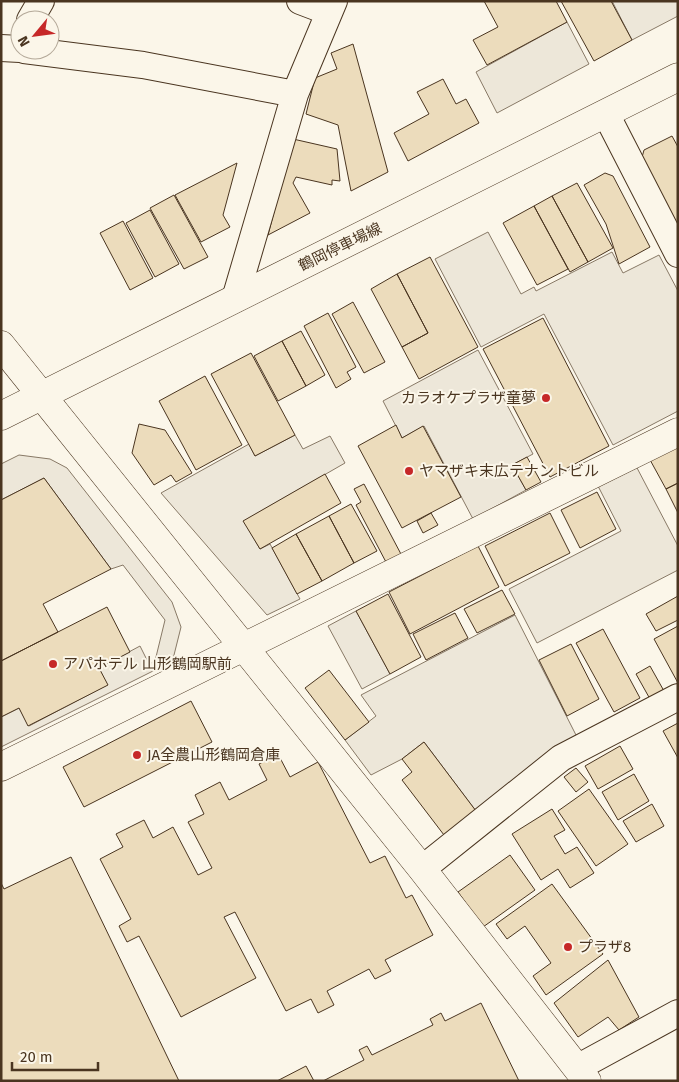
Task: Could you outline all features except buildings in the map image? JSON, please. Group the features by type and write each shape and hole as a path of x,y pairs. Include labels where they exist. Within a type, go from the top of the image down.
{"street":[{"path":"235,299 295,94 331,7 300,1"},
{"path":"60,53 144,65 295,94"},
{"name":"鶴岡停車場線","path":"1,416 678,77"},
{"path":"606,114 678,254"},
{"path":"1,345 422,869 582,1074 678,1013"},
{"path":"1,767 678,432"},
{"path":"422,869 561,758 678,697"}],"shaded area":[{"path":"612,1 678,1 678,16 632,40"},
{"path":"567,22 589,64 497,113 476,72"},
{"path":"488,232 521,294 534,287 536,291 612,252 623,273 659,255 678,291 678,411 613,445 544,314 481,347 435,259"},
{"path":"478,350 533,454 512,465 526,490 473,519 424,426 402,438 383,401"},
{"path":"295,435 303,449 330,436 345,463 244,521 260,549 270,544 300,599 267,615 161,493 249,444 255,456"},
{"path":"19,455 50,459 67,468 172,602 181,627 173,659 159,668 1,747 1,717 19,708 29,726 107,685 99,668 140,646 149,664 155,661 165,620 123,565 111,569 44,478 1,500 1,464"},
{"path":"636,466 678,546 678,570 537,643 509,589 621,531 598,486"},
{"path":"356,611 390,674 362,689 328,626"},
{"path":"515,615 577,737 476,811 424,742 402,759 371,775 345,740 376,716 361,695"}],"place":[{"name":"カラオケプラザ童夢","path":"546,398"},
{"name":"ヤマザキ末広テナントビル","path":"409,471"},
{"name":"アパホテル 山形鶴岡駅前","path":"53,664"},
{"name":"JA全農山形鶴岡倉庫","path":"137,755"},
{"name":"プラザ8","path":"568,947"}]}
